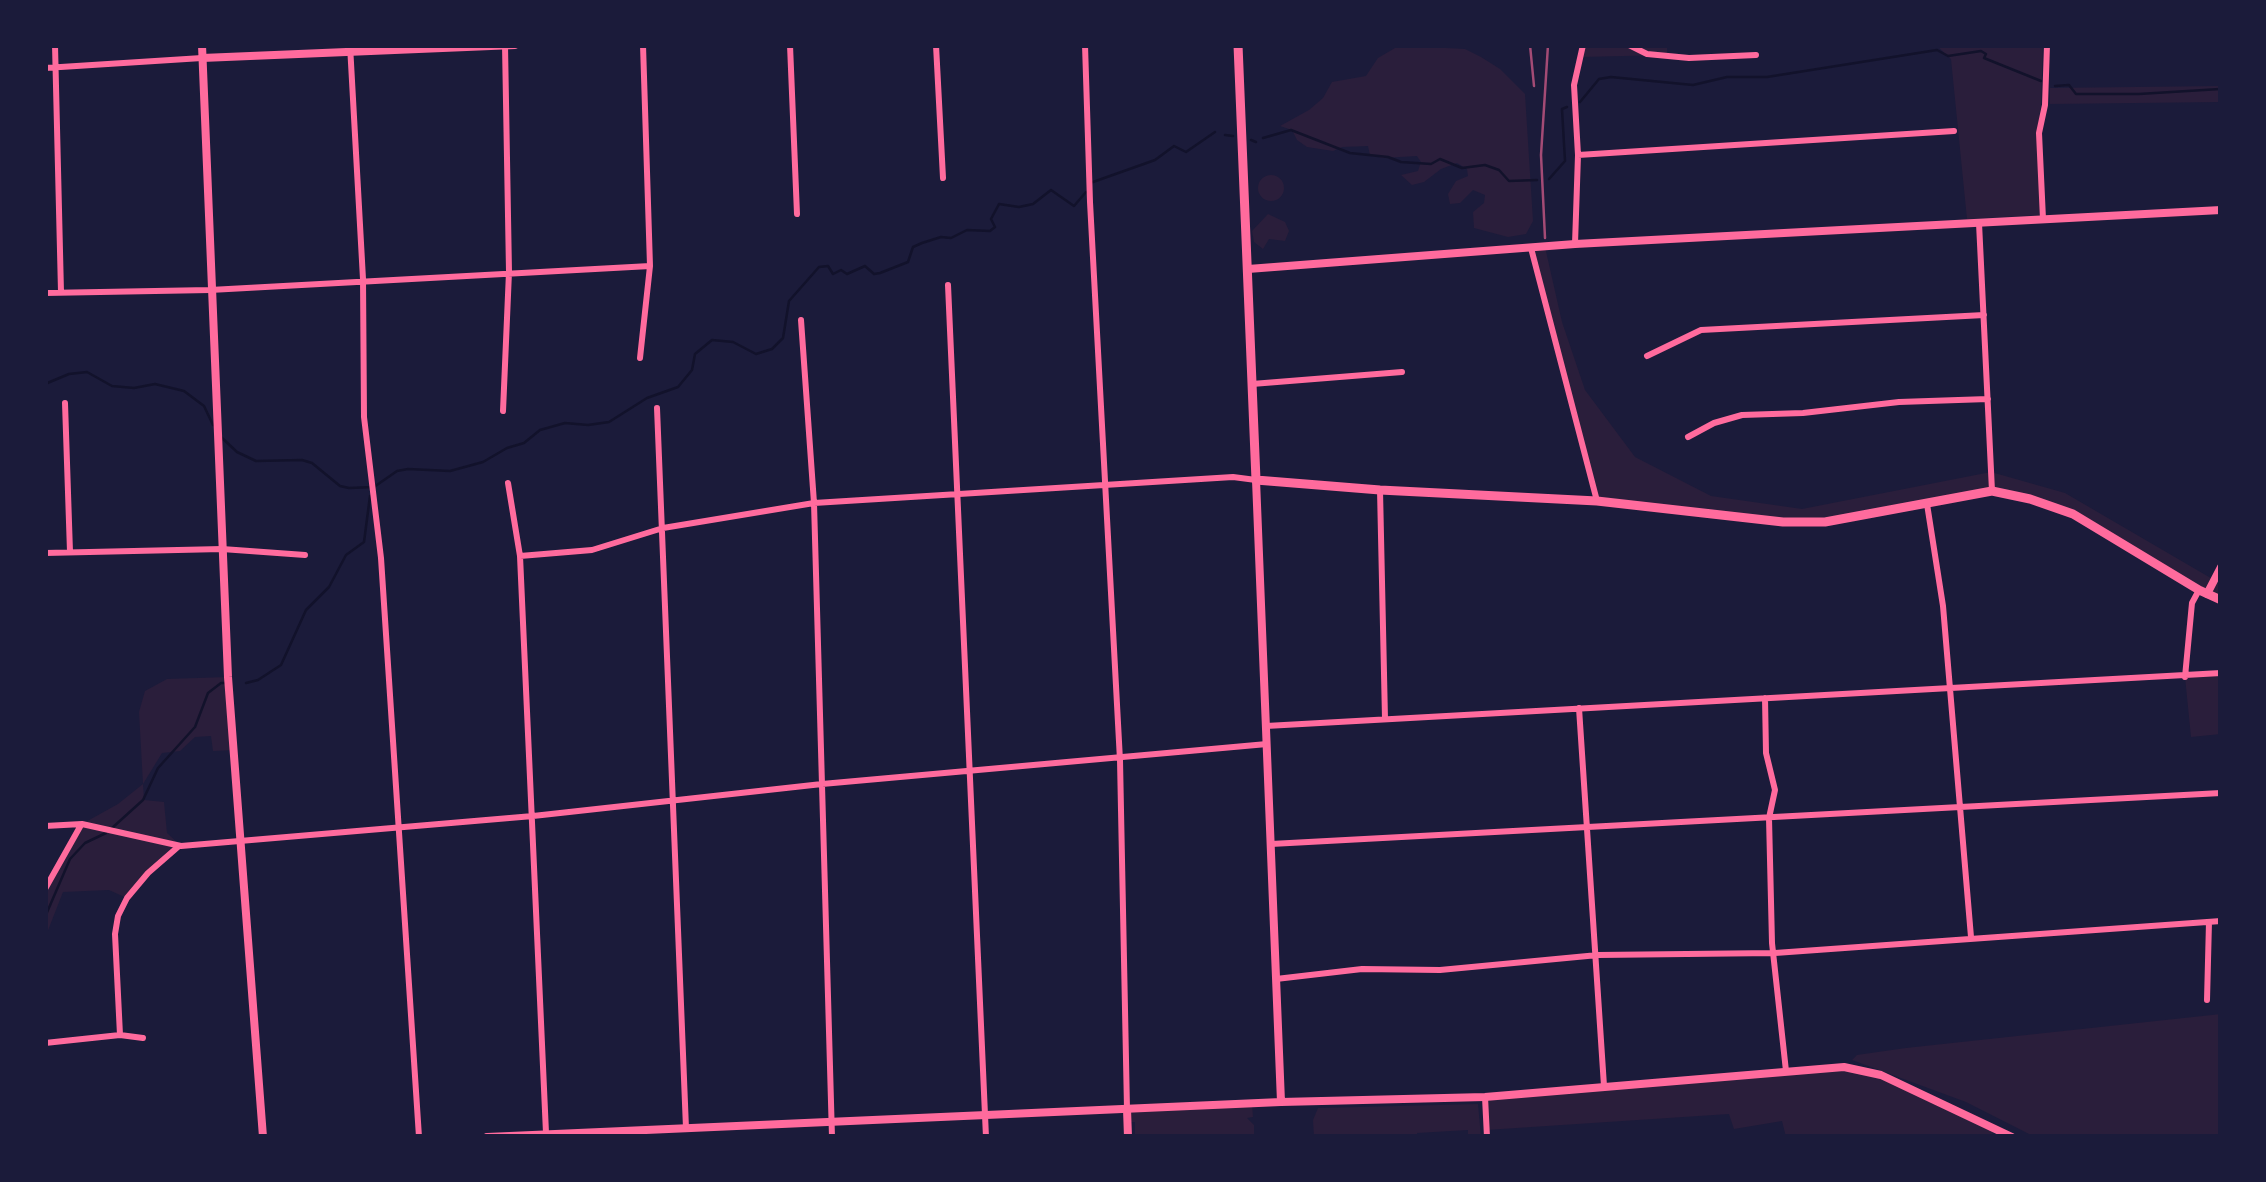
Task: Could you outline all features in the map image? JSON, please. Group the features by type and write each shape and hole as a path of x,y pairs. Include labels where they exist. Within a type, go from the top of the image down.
{"main road":[{"path":"202,45 228,676 263,1137"},
{"path":"202,58 514,45"},
{"path":"1238,45 1281,1102"},
{"path":"1248,269 1575,244 2221,210"},
{"path":"1256,480 1596,501 1783,522 1824,522 1992,492 2030,498 2073,514 2221,600"},
{"path":"2203,592 2221,567"},
{"path":"487,1137 686,1133 831,1122 1485,1096 1786,1071 1864,1069 1993,1133 2012,1137"},
{"path":"1127,1109 1128,1137"}],"street":[{"path":"55,45 61,292"},
{"path":"503,411 508,272 504,45"},
{"path":"640,358 650,266 644,45"},
{"path":"790,45 797,214"},
{"path":"936,45 943,178"},
{"path":"1085,45 1120,760 1127,1109"},
{"path":"1575,244 1578,155 1574,85 1583,45"},
{"path":"1629,45 1647,54 1689,58 1756,55"},
{"path":"2043,220 2039,133 2045,105 2047,45"},
{"path":"350,49 363,280 364,417 381,558 419,1137"},
{"path":"45,68 202,58"},
{"path":"1578,155 1954,131"},
{"path":"1979,222 1992,492"},
{"path":"1531,248 1596,501"},
{"path":"45,293 210,290 650,266"},
{"path":"948,285 986,1137"},
{"path":"1647,356 1701,330 1732,326 1984,315"},
{"path":"800,320 814,503 832,1137"},
{"path":"1252,384 1402,372"},
{"path":"1688,436 1714,423 1742,416 1899,402 1988,399"},
{"path":"65,402 70,552"},
{"path":"657,408 686,1133"},
{"path":"520,556 592,550 663,528 814,503 1234,477 1256,480"},
{"path":"508,484 520,556 546,1134"},
{"path":"1380,490 1386,719"},
{"path":"1927,502 1942,606 1971,937"},
{"path":"45,553 222,549 305,555"},
{"path":"2185,678 2192,604 2203,592"},
{"path":"1266,726 2221,674"},
{"path":"1765,698 1766,753 1774,790 1769,818 1772,943 1786,1071"},
{"path":"1580,708 1604,1086"},
{"path":"45,826 82,824 180,846 533,816 822,784 1267,744"},
{"path":"1271,844 1588,830 2221,793"},
{"path":"45,889 82,824"},
{"path":"120,1035 115,934 118,916 148,873 180,846"},
{"path":"2207,1000 2209,922"},
{"path":"1276,980 1362,970 1440,970 1598,955 1776,953 2221,922"},
{"path":"45,1043 120,1035 143,1038"},
{"path":"1485,1096 1487,1137"}],"shaded area":[{"path":"1583,45 1667,45 1667,55 1580,57"},
{"path":"1936,45 2043,45 2037,131 2041,215 1967,219 1951,59"},
{"path":"1395,48 1465,49 1500,69 1525,94 1533,221 1526,234 1508,237 1474,228 1473,212 1484,203 1485,195 1473,190 1460,203 1450,204 1448,194 1456,181 1468,176 1467,169 1457,163 1412,185 1401,175 1418,171 1421,162 1417,156 1383,158 1370,155 1368,146 1333,151 1307,147 1292,130 1280,126 1309,110 1323,98 1332,82 1366,76 1378,58"},
{"path":"2221,86 2221,102 2050,104 2050,88"},
{"path":"1271,175 1280,179 1284,188 1280,197 1271,201 1262,197 1258,188 1262,179"},
{"path":"1268,214 1285,222 1289,231 1285,241 1269,239 1263,249 1254,242 1252,231"},
{"path":"1545,247 1562,322 1585,390 1635,457 1711,496 1802,509 1991,472 2065,493 2221,584 2221,600 2073,514 1992,492 1825,522 1597,501 1531,248"},
{"path":"2221,673 2221,734 2191,737 2185,677"},
{"path":"228,677 234,750 213,751 211,736 195,737 180,751 162,753 143,784 139,712 145,691 167,679"},
{"path":"143,784 144,800 164,802 167,833 181,846 168,853 127,898 109,890 63,892 45,938 45,889 82,824 118,804"},
{"path":"2221,1014 2221,1137 2035,1137 1966,1102 1852,1060 1857,1055 1906,1048"},
{"path":"1864,1069 1995,1129 1991,1137 1786,1137 1782,1121 1734,1129 1729,1114 1486,1130 1485,1097"},
{"path":"1252,1103 1253,1117 1247,1118 1254,1125 1254,1137 1135,1137 1135,1122 1127,1122 1127,1109"},
{"path":"1478,1104 1481,1137 1468,1137 1468,1130 1417,1133 1417,1137 1314,1137 1313,1120 1318,1108"}],"waterway":[{"path":"1580,102 1599,79 1611,77 1693,85 1727,77 1767,77 1937,50 1948,56 1981,51 1986,54 1984,58 2041,81"},
{"path":"2055,86 2069,85 2076,94 2220,89"},
{"path":"1549,179 1565,161 1562,109 1567,107"},
{"path":"1263,138 1291,130 1350,153 1401,162 1431,164 1440,159 1462,168 1485,165 1499,170 1509,181 1537,180"},
{"path":"1093,182 1155,160 1174,146 1186,152 1215,132"},
{"path":"1225,135 1233,136"},
{"path":"1251,140 1256,142"},
{"path":"220,436 237,452 256,461 302,460 349,488 374,487 397,471 450,471 483,462 524,443 540,430 565,423 609,422 647,398 678,387 692,370 695,354 712,340 733,342 756,354 772,349 783,338 789,301 819,267 828,266 833,274 841,270 847,274 865,266 874,274 880,273 908,262 913,247 922,243 951,238 967,230 990,231 995,227 991,219 999,204 1033,204 1051,190 1074,206 1086,192"},
{"path":"45,384 69,374 87,372 112,386 134,388 155,384 184,391 204,406 213,425"},
{"path":"246,683 281,665 306,610 329,587 346,555 364,542 370,496"},
{"path":"112,828 143,800 158,768 195,727 208,693 227,683"},
{"path":"45,917 70,859 85,843 106,833"}],"railway":[{"path":"1530,45 1534,86"},
{"path":"1545,238 1541,155 1548,45"}]}
